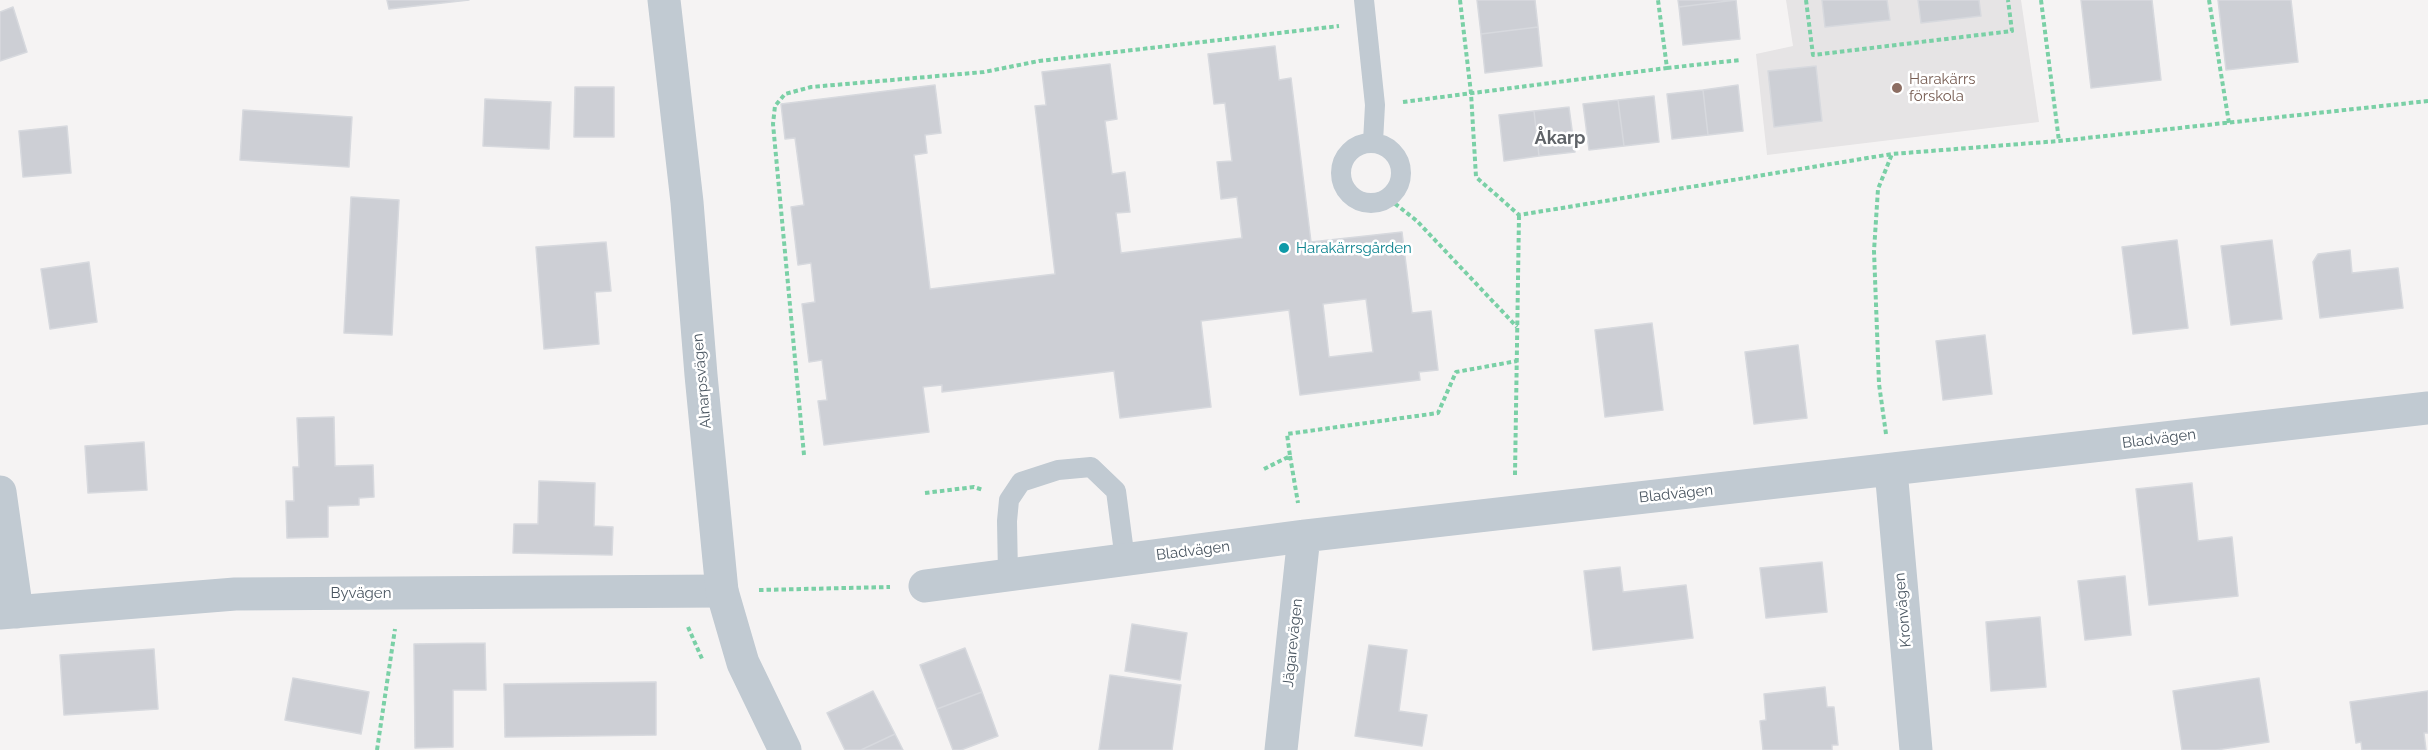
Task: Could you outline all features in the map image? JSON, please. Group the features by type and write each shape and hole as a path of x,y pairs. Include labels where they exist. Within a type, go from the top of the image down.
{"street":[{"name":"Alnarpsvägen","path":"664,0 687,202 722,591 743,663 785,750"},
{"name":"Bladvägen","path":"925,586 1304,536 2428,408"},
{"name":"Kronvägen","path":"1891,470 1916,750"},
{"path":"0,492 9,612"},
{"name":"Jägarevägen","path":"1281,750 1304,536"},
{"name":"Byvägen","path":"9,612 235,594 722,591"}],"lane":[{"path":"1364,0 1375,105 1373,142"},
{"path":"1373,142 1390,149 1401,164 1400,183 1389,199 1366,205 1346,193 1339,170 1350,149 1373,142"},
{"path":"1008,575 1006,521 1009,500 1021,482 1058,470 1091,467 1116,491 1125,560"}],"path":[{"path":"1460,0 1471,93 1476,177 1519,215 1515,512"},
{"path":"1658,0 1666,68"},
{"path":"1806,0 1813,55 2012,31 2008,0"},
{"path":"2041,0 2059,141"},
{"path":"2209,0 2229,123"},
{"path":"804,454 773,124 775,106 786,94 811,87 984,72 1039,61 1366,23"},
{"path":"1375,105 1740,60"},
{"path":"1519,215 1893,154 2059,141 2428,101"},
{"path":"1891,470 1879,384 1874,251 1878,189 1893,154"},
{"path":"1389,199 1417,221 1517,328"},
{"path":"1304,536 1287,434 1438,413 1456,372 1517,361"},
{"path":"1264,469 1290,456"},
{"path":"925,493 974,487 1009,500"},
{"path":"722,591 925,586"},
{"path":"377,750 400,593"}],"shaded area":[{"name":"Harakärrs förskola","path":"1786,0 2021,0 2039,122 1767,155 1756,54 1793,46"}],"building":[{"path":"387,0 469,0 389,9"},
{"path":"1477,0 1535,0 1538,27 1481,34"},
{"path":"1678,0 1736,0 1679,7"},
{"path":"1736,0 1740,39 1683,45 1679,7"},
{"path":"1822,0 1887,0 1890,20 1825,27"},
{"path":"1918,0 1979,0 1981,16 1921,23"},
{"path":"2081,0 2152,0 2161,80 2091,88"},
{"path":"2218,0 2291,0 2298,62 2226,70"},
{"path":"13,7 27,52 0,61 0,12"},
{"path":"1538,27 1542,66 1485,73 1481,34"},
{"name":"Harakärrsgården","path":"1275,46 1279,80 1291,78 1311,242 1402,232 1412,313 1431,311 1438,370 1419,372 1420,380 1300,395 1289,310 1201,321 1211,407 1120,418 1114,371 942,392 942,385 923,387 929,432 824,445 818,401 827,400 822,360 809,362 802,304 815,302 811,263 798,265 791,207 804,205 795,138 785,139 781,104 935,85 941,133 925,135 927,153 914,155 930,289 1055,274 1035,106 1046,105 1042,72 1110,64 1117,119 1105,121 1112,174 1125,172 1130,212 1116,213 1121,253 1242,238 1237,197 1221,199 1217,162 1232,161 1225,103 1214,104 1208,54","holes":["1366,299 1373,352 1329,357 1323,304"]},
{"path":"1816,66 1822,121 1774,127 1768,71"},
{"path":"1738,85 1743,131 1708,135 1703,90"},
{"path":"575,87 614,87 614,137 574,137"},
{"path":"1703,90 1708,135 1672,139 1667,94"},
{"path":"1654,96 1659,142 1624,146 1618,100"},
{"path":"485,99 551,102 549,149 483,146"},
{"path":"1618,100 1624,146 1589,150 1583,104"},
{"path":"1569,107 1575,152 1539,156 1534,111"},
{"path":"243,110 352,117 349,167 240,160"},
{"path":"1534,111 1539,156 1504,161 1499,115"},
{"path":"67,126 71,173 23,177 19,131"},
{"path":"351,197 399,200 392,335 344,333"},
{"path":"2177,240 2188,328 2133,334 2122,247"},
{"path":"2272,240 2282,319 2231,325 2221,246"},
{"path":"606,242 611,291 595,292 599,344 544,349 536,247"},
{"path":"2350,250 2352,273 2398,268 2403,308 2320,318 2313,262 2318,254"},
{"path":"89,262 97,322 50,329 41,269"},
{"path":"1652,323 1663,410 1605,417 1595,330"},
{"path":"1985,335 1992,394 1943,400 1936,341"},
{"path":"1798,345 1807,418 1754,424 1745,352"},
{"path":"334,417 335,466 373,465 374,497 359,498 359,505 328,506 328,537 287,538 286,501 294,501 293,467 299,467 297,418"},
{"path":"144,442 147,490 88,493 85,446"},
{"path":"539,481 595,483 594,526 613,527 612,555 513,553 514,524 538,524"},
{"path":"2192,483 2198,541 2232,537 2238,596 2149,605 2136,489"},
{"path":"1822,562 1827,612 1766,618 1760,568"},
{"path":"1620,567 1623,592 1686,585 1693,638 1593,650 1584,571"},
{"path":"2125,576 2131,635 2085,640 2078,581"},
{"path":"2040,617 2046,687 1991,691 1986,622"},
{"path":"1132,624 1187,633 1180,680 1125,671"},
{"path":"485,643 486,690 453,690 453,747 415,748 414,644"},
{"path":"1369,645 1407,650 1399,711 1427,715 1422,746 1355,736"},
{"path":"965,648 982,692 937,709 920,665"},
{"path":"154,649 158,709 64,715 60,655"},
{"path":"1110,675 1181,685 1172,750 1099,750"},
{"path":"293,678 369,692 361,734 285,720"},
{"path":"2259,678 2269,742 2216,750 2182,750 2173,691"},
{"path":"656,682 656,735 505,737 504,684"},
{"path":"1825,687 1827,707 1834,707 1838,745 1832,745 1832,750 1763,750 1760,721 1766,720 1764,694"},
{"path":"873,691 895,734 861,750 845,750 827,713"},
{"path":"2428,691 2428,733 2424,733 2426,750 2362,750 2361,742 2356,743 2350,702"},
{"path":"982,692 998,736 961,750 953,750 937,709"},
{"path":"895,734 903,750 861,750"}],"place":[{"name":"Harakärrs förskola","path":"1897,88"},
{"name":"Harakärrsgården","path":"1284,248"}],"district":[{"name":"Åkarp","path":"1560,139"}]}
